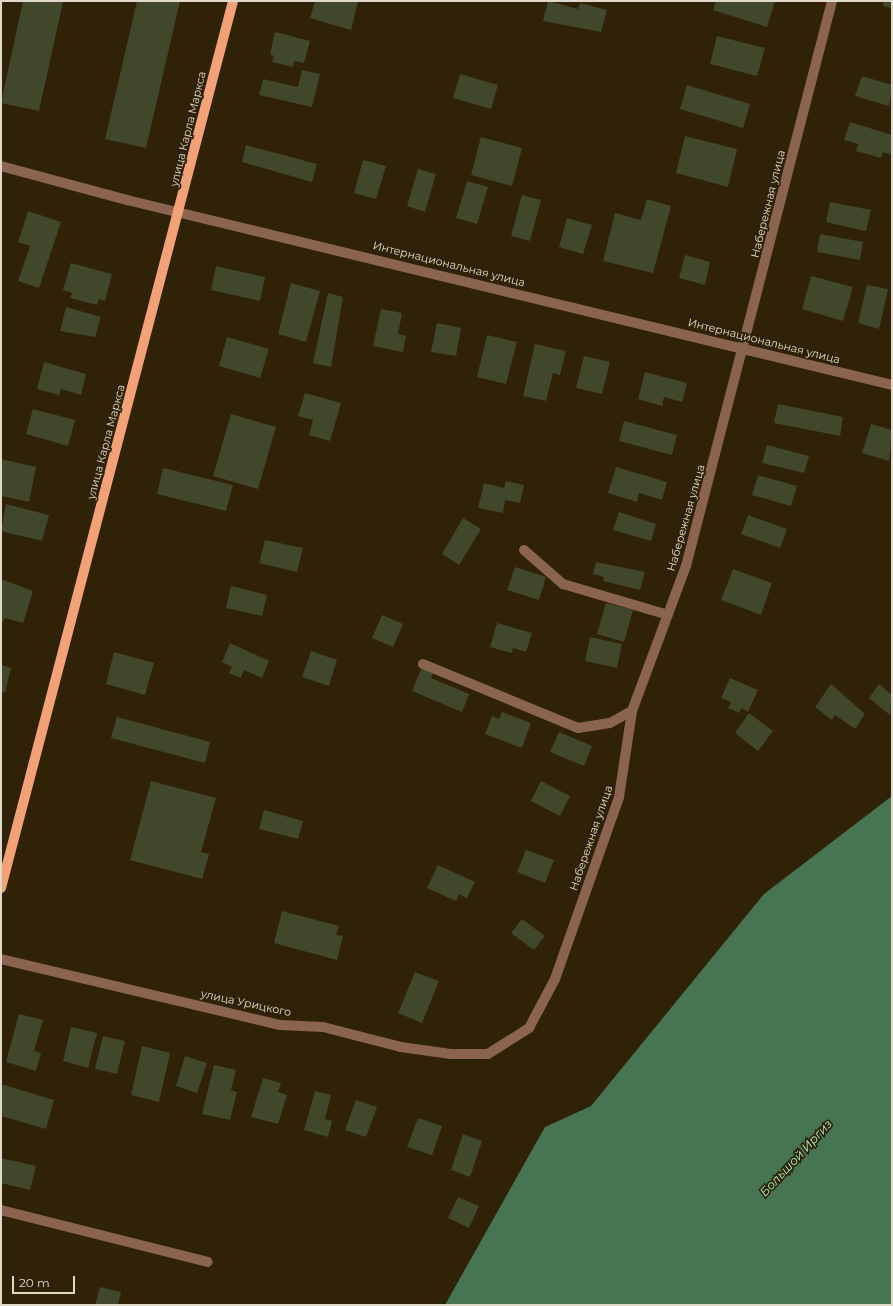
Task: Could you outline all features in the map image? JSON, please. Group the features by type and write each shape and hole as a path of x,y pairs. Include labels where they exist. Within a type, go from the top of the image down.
{"main road":[{"name":"улица Карла Маркса","path":"1,888 180,211 233,1"}],"street":[{"name":"Набережная улица","path":"529,1028 555,979 619,797 632,711 686,566 832,1"},
{"name":"Интернациональная улица","path":"1,166 892,385"},
{"path":"524,550 563,584 668,615"},
{"path":"423,664 578,728 610,723 632,711"},
{"name":"улица Урицкого","path":"1,959 280,1025 324,1027 401,1047 451,1054 488,1054 529,1028"},
{"path":"1,1210 208,1262"}],"water":[{"name":"Большой Иргиз","path":"892,796 892,1305 445,1305 545,1127 591,1106 764,894"}],"building":[{"path":"23,1 63,2 39,111 1,103"},
{"path":"137,1 180,1 146,148 105,139"},
{"path":"315,1 358,2 351,30 310,18"},
{"path":"548,1 578,9 580,3 607,10 601,32 543,21"},
{"path":"716,1 775,1 767,27 713,10"},
{"path":"884,1 892,1 892,8 883,6"},
{"path":"275,32 310,41 304,63 294,61 293,67 272,62 274,56 270,54"},
{"path":"717,36 765,48 757,76 710,64"},
{"path":"302,70 320,74 312,107 259,95 263,79 298,87"},
{"path":"460,74 498,85 491,109 453,98"},
{"path":"862,76 892,85 889,106 855,96"},
{"path":"687,85 750,104 743,128 680,109"},
{"path":"850,122 892,135 892,155 883,152 881,158 856,151 858,144 844,140"},
{"path":"685,136 737,149 728,187 676,173"},
{"path":"481,137 522,148 512,186 471,175"},
{"path":"246,145 317,164 312,182 242,162"},
{"path":"363,160 386,166 376,199 354,193"},
{"path":"418,169 436,174 425,212 407,206"},
{"path":"467,181 488,187 477,224 456,218"},
{"path":"522,195 541,200 530,241 511,236"},
{"path":"647,199 671,206 653,273 603,261 615,213 641,220"},
{"path":"830,202 871,210 866,231 826,222"},
{"path":"28,211 61,222 39,288 18,281 30,246 18,242"},
{"path":"567,218 592,225 583,254 559,247"},
{"path":"820,234 863,242 860,260 817,252"},
{"path":"685,255 710,262 705,285 679,278"},
{"path":"71,263 112,274 105,301 99,299 97,305 70,298 72,293 63,290"},
{"path":"216,266 265,277 260,301 211,290"},
{"path":"811,276 853,287 843,321 802,309"},
{"path":"291,283 320,291 306,342 278,334"},
{"path":"867,285 888,289 879,329 858,323"},
{"path":"328,293 343,297 331,367 313,363"},
{"path":"66,307 101,317 95,337 60,331"},
{"path":"381,309 402,313 398,334 406,336 403,352 373,346"},
{"path":"437,323 461,328 456,356 431,352"},
{"path":"487,335 517,342 506,384 477,377"},
{"path":"227,337 269,349 260,378 219,366"},
{"path":"535,344 566,351 560,375 553,373 546,401 523,396"},
{"path":"584,356 610,362 602,394 576,388"},
{"path":"44,362 86,374 81,395 61,389 59,395 37,389"},
{"path":"645,372 687,383 682,402 664,397 662,406 638,399"},
{"path":"305,393 341,403 330,441 309,435 313,420 298,416"},
{"path":"778,404 843,417 840,436 774,423"},
{"path":"33,409 75,420 68,446 26,434"},
{"path":"231,414 276,427 258,489 213,476"},
{"path":"624,421 677,435 672,455 619,441"},
{"path":"871,424 892,430 889,461 862,453"},
{"path":"767,445 809,456 804,473 762,463"},
{"path":"1,459 36,467 29,502 1,496"},
{"path":"616,467 667,482 662,500 639,493 637,502 608,493"},
{"path":"163,468 233,485 226,511 157,494"},
{"path":"758,475 797,486 791,506 752,495"},
{"path":"506,481 524,485 520,503 505,500 503,513 478,508 484,483 504,488"},
{"path":"6,504 49,515 42,541 1,531"},
{"path":"619,512 656,524 651,541 613,530"},
{"path":"748,515 787,529 780,548 741,534"},
{"path":"463,518 481,529 459,565 442,554"},
{"path":"265,540 303,548 297,572 259,563"},
{"path":"596,562 645,572 640,590 603,581 604,577 593,574"},
{"path":"515,567 546,577 539,600 507,590"},
{"path":"733,569 772,583 761,615 721,600"},
{"path":"1,579 33,591 23,623 5,618 1,625"},
{"path":"231,586 267,595 262,616 226,608"},
{"path":"606,603 633,610 624,642 597,634"},
{"path":"382,615 403,624 393,647 372,638"},
{"path":"497,623 532,633 526,652 513,648 512,653 490,647"},
{"path":"590,637 622,644 617,668 585,661"},
{"path":"230,643 269,661 262,678 244,670 241,678 229,673 232,667 222,662"},
{"path":"311,651 337,660 329,686 302,677"},
{"path":"114,652 154,663 145,695 106,684"},
{"path":"1,665 11,668 5,693 1,692"},
{"path":"422,667 434,672 431,678 469,694 462,712 412,691"},
{"path":"730,678 758,690 748,712 742,708 739,713 728,708 731,702 721,698"},
{"path":"831,684 865,714 855,729 835,715 832,720 815,707"},
{"path":"879,684 892,695 890,715 869,698"},
{"path":"502,712 531,723 522,748 485,734 492,716 499,719"},
{"path":"749,713 773,731 758,751 735,733"},
{"path":"117,717 210,742 205,763 111,738"},
{"path":"559,732 592,746 584,766 550,752"},
{"path":"151,781 216,798 201,852 209,854 202,879 130,860"},
{"path":"541,781 570,796 560,816 531,801"},
{"path":"264,810 303,821 298,839 259,829"},
{"path":"526,850 554,860 545,883 517,872"},
{"path":"438,865 475,882 467,898 459,894 456,901 427,888"},
{"path":"282,911 339,926 336,935 343,936 337,960 274,943"},
{"path":"522,919 545,936 534,950 511,933"},
{"path":"415,972 439,981 422,1023 398,1013"},
{"path":"19,1014 43,1020 34,1051 41,1053 36,1071 6,1062"},
{"path":"71,1027 97,1033 88,1068 63,1061"},
{"path":"103,1036 125,1041 117,1074 95,1069"},
{"path":"142,1046 170,1053 159,1102 131,1095"},
{"path":"185,1056 207,1063 197,1093 176,1086"},
{"path":"214,1065 236,1070 231,1090 237,1092 230,1120 202,1114"},
{"path":"263,1078 281,1083 278,1092 287,1095 278,1124 251,1117"},
{"path":"1,1084 54,1100 46,1129 1,1116"},
{"path":"315,1091 331,1095 325,1119 332,1121 328,1137 304,1130"},
{"path":"356,1100 377,1107 366,1137 345,1130"},
{"path":"418,1118 442,1126 432,1155 407,1147"},
{"path":"463,1134 482,1141 470,1177 451,1170"},
{"path":"1,1158 36,1166 30,1190 1,1183"},
{"path":"458,1197 479,1206 469,1228 448,1218"},
{"path":"100,1287 121,1292 118,1305 95,1305"}]}
